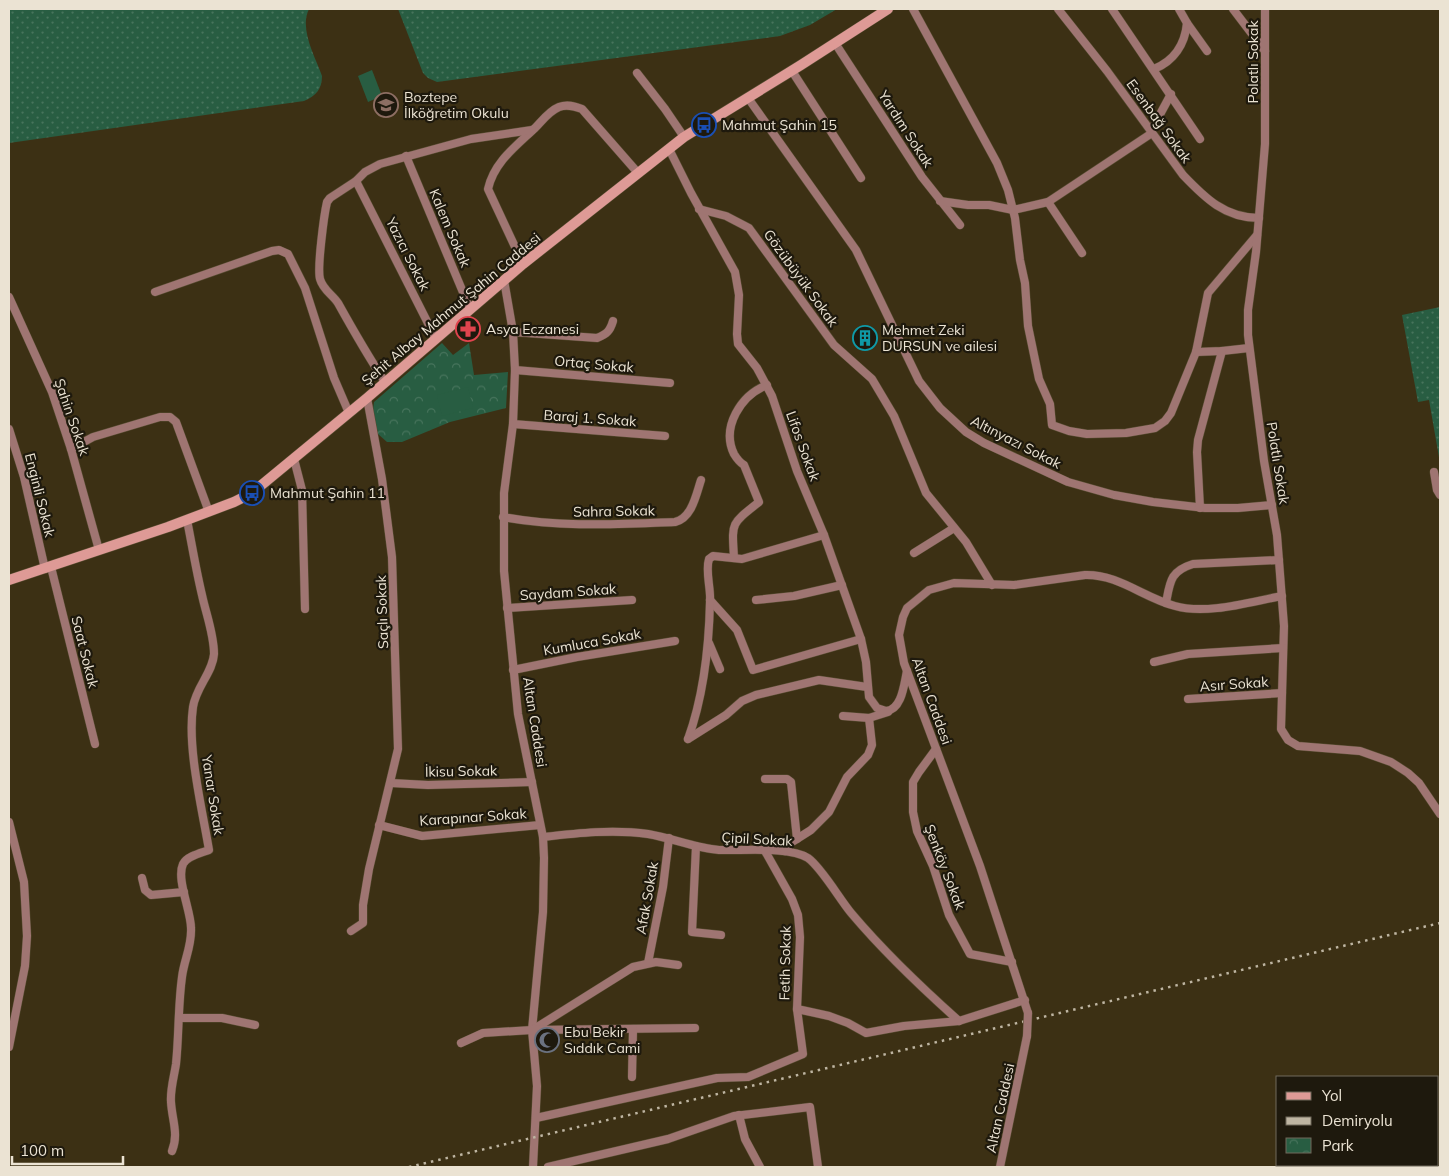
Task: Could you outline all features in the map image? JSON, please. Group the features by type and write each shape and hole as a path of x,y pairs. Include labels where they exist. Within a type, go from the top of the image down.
{"street":[{"name":"Şehit Albay Mahmut Şahin Caddesi","path":"9,580 187,520 252,493 367,398 522,264 684,137 888,9"},
{"path":"913,9 997,163 1008,190 1025,283 1028,326 1039,379 1050,404 1052,425 1069,431 1087,434 1126,433 1155,428 1162,424 1168,417 1196,352 1208,293 1257,235"},
{"name":"Esenbağ Sokak","path":"1058,9 1183,175 1212,204 1234,215 1259,218"},
{"path":"1112,9 1200,139"},
{"path":"1179,9 1207,51"},
{"path":"1233,9 1265,52"},
{"name":"Polatlı Sokak","path":"1266,9 1265,144 1255,264 1248,310 1249,348 1272,505 1282,596 1284,626 1281,729 1285,737 1298,746 1360,751 1391,762 1419,782 1440,814"},
{"path":"1154,69 1166,63 1176,54 1184,38 1187,23"},
{"name":"Yardım Sokak","path":"835,43 922,177 960,224"},
{"path":"792,71 861,178"},
{"path":"636,73 666,109 684,137"},
{"path":"940,201 958,205 989,204 1013,210 1048,202 1152,132 1171,94"},
{"name":"Altınyazı Sokak","path":"748,98 856,250 914,373 930,398 966,432 984,443 1068,482 1133,498 1200,508 1238,508 1272,505"},
{"path":"522,264 488,189 492,175 500,162 519,142 558,108 570,106 585,112 638,173"},
{"path":"385,382 336,301 324,289 320,278 319,264 327,202 365,172 380,164 471,139 532,130"},
{"name":"Lifos Sokak","path":"669,149 699,209 735,272 739,295 738,344 757,368 767,385 798,471 824,535 861,639 866,662 869,697 874,706 882,711 890,711"},
{"name":"Kalem Sokak","path":"406,156 470,310"},
{"name":"Yazıcı Sokak","path":"356,181 436,339"},
{"path":"1048,202 1082,254"},
{"name":"Gözübüyük Sokak","path":"699,209 726,216 749,228 834,345 872,379 894,416 926,493 966,542 992,585"},
{"path":"155,292 272,251 286,252 305,288 334,378 348,413"},
{"name":"Altan Caddesi","path":"504,280 512,332 515,370 503,517 504,571 518,714 543,837 544,896 532,1030 538,1086 533,1167"},
{"name":"Şahin Sokak","path":"9,297 52,392 71,449 99,550"},
{"path":"512,332 597,338 611,330 613,321"},
{"path":"1196,352 1249,348"},
{"path":"1200,508 1197,445 1222,351"},
{"name":"Ortaç Sokak","path":"515,370 670,383"},
{"path":"734,558 733,531 735,523 759,502 744,466 739,462 732,449 730,428 733,419 745,400 752,392 767,385"},
{"name":"Saçlı Sokak","path":"351,931 363,923 366,887 398,749 393,574 386,505 367,398"},
{"path":"71,449 93,437 160,417 170,417 176,422 209,512"},
{"name":"Baraj 1. Sokak","path":"512,424 665,436"},
{"name":"Enginli Sokak","path":"9,429 48,568"},
{"path":"294,459 302,490 305,609"},
{"path":"1434,472 1437,490 1440,495"},
{"name":"Sahra Sokak","path":"503,517 558,524 675,522 682,520 691,508 701,480"},
{"name":"Yanar Sokak","path":"172,1151 175,1142 175,1131 170,1101 176,1064 182,977 191,937 191,921 181,875 186,860 209,850 192,744 192,715 197,692 212,666 214,654 211,630 187,520"},
{"path":"914,553 954,528"},
{"path":"824,535 742,559 713,556 709,559 708,642 697,708 688,739 726,715 742,701 756,695 819,680 867,687"},
{"path":"1166,603 1170,580 1181,568 1192,564 1279,560"},
{"name":"Saat Sokak","path":"48,568 95,744"},
{"name":"Altan Caddesi","path":"1000,1167 1025,1054 1028,1013 980,866 902,652 901,623 908,608 924,593 939,586 963,582 992,585 1022,584 1085,575 1110,578 1166,603 1188,609 1207,609 1282,596"},
{"path":"756,600 794,596 842,585"},
{"name":"Saydam Sokak","path":"507,608 632,600"},
{"path":"710,600 738,630 753,670 861,639"},
{"name":"Kumluca Sokak","path":"514,670 577,657 675,641"},
{"path":"708,642 720,669"},
{"path":"1154,662 1188,654 1283,648"},
{"path":"843,716 868,718 895,708 908,671"},
{"name":"Asır Sokak","path":"1188,699 1282,693"},
{"path":"785,852 797,839 811,830 829,812 847,777 868,755 872,745 868,718"},
{"name":"Şenköy Sokak","path":"936,749 913,782 912,802 917,831 933,866 949,915 970,954 1012,962"},
{"path":"765,779 787,779 791,782 797,839"},
{"name":"İkisu Sokak","path":"390,783 428,785 532,782"},
{"path":"9,822 24,882 27,936 25,966 9,1047"},
{"name":"Karapınar Sokak","path":"379,825 422,836 540,825"},
{"name":"Çipil Sokak","path":"543,837 587,832 618,832 669,838 718,850 801,854 813,862 852,913 878,943 960,1021"},
{"name":"Afak Sokak","path":"648,962 663,888 669,838"},
{"path":"696,846 692,932 721,935"},
{"name":"Fetih Sokak","path":"536,1118 717,1078 748,1078 803,1054 797,1009 800,937 798,915 792,899 765,851"},
{"path":"142,878 145,890 151,895 184,892"},
{"path":"532,1030 626,971 648,962 678,965"},
{"path":"797,1009 834,1017 866,1033 904,1026 960,1021 1025,1000"},
{"path":"180,1018 222,1018 255,1025"},
{"path":"461,1043 483,1033 532,1030 696,1028"},
{"path":"632,1077 633,1029"},
{"path":"548,1167 668,1139 739,1115 810,1107 818,1167"},
{"path":"739,1115 745,1139 760,1167"}],"green space":[{"path":"9,9 309,9 306,17 307,34 322,76 321,85 312,97 304,101 9,143"},
{"path":"398,9 837,9 810,25 780,36 437,82 428,78 423,73"},
{"path":"372,70 382,96 368,102 358,76"},
{"path":"1440,307 1440,463 1429,400 1418,402 1402,315"},
{"path":"442,343 453,355 469,343 474,375 508,372 506,408 450,422 402,442 387,442 378,434 373,409 374,402"},
{"path":"468,387 473,408 442,416 437,395"}],"railway":[{"path":"409,1167 1440,923"}],"place":[{"name":"Boztepe İlköğretim Okulu","path":"386,105"},
{"name":"Mahmut Şahin 15","path":"704,125"},
{"name":"Asya Eczanesi","path":"468,329"},
{"name":"Mehmet Zeki DURSUN ve ailesi","path":"865,338"},
{"name":"Mahmut Şahin 11","path":"252,493"},
{"name":"Ebu Bekir Sıddık Cami","path":"547,1040"}]}
